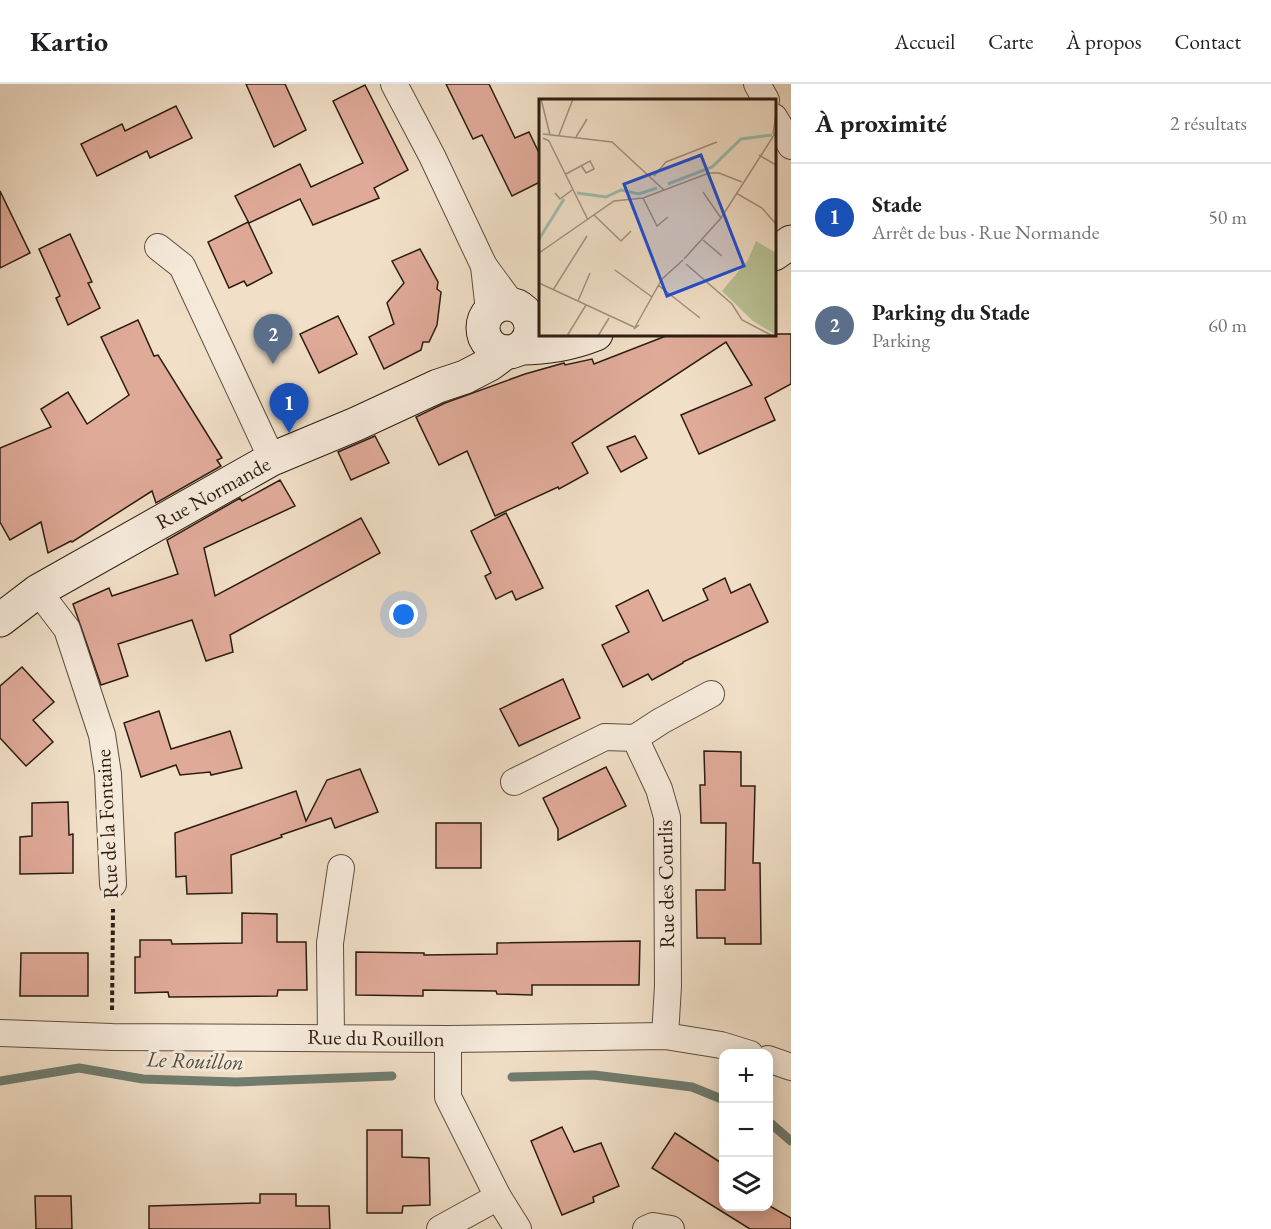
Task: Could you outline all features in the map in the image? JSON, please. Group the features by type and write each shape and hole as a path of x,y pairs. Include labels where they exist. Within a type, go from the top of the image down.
{"street":[{"path":"394,84 510,314 530,320 530,336 513,350"},
{"path":"757,84 765,99"},
{"path":"776,120 791,146"},
{"path":"776,253 791,242"},
{"path":"158,247 182,266 272,459"},
{"path":"510,314 483,334 492,347 513,350 543,348 573,343 591,336"},
{"name":"Rue Normande","path":"438,386 469,351 510,314"},
{"name":"Rue Normande","path":"0,620 38,591 272,459 438,386 465,377 513,350"},
{"name":"Rue de la Fontaine","path":"38,591 67,629 102,735 108,774 112,884"},
{"path":"514,782 605,737 635,738 711,694"},
{"name":"Rue des Courlis","path":"635,738 658,789 667,817 668,986 665,1036"},
{"path":"331,1037 330,943 341,868"},
{"name":"Rue du Rouillon","path":"0,1033 112,1037 448,1039 665,1036 736,1049"},
{"path":"448,1039 448,1097 498,1197 519,1229"},
{"path":"773,1061 791,1067"},
{"path":"440,1229 498,1197"},
{"path":"646,1229 653,1226 671,1229"}],"path":[{"name":"Rue de la Fontaine","path":"112,884 112,1037"}],"building":[{"path":"246,84 285,84 306,130 274,147"},
{"path":"446,84 489,84 515,138 529,132 539,153 539,182 512,196 482,135 473,139"},
{"path":"365,85 408,170 374,188 379,198 313,225 300,199 249,223 235,196 300,164 311,187 363,163 333,101"},
{"path":"176,106 192,138 150,158 147,151 97,176 81,144 122,124 125,131"},
{"path":"0,191 30,253 0,268"},
{"path":"248,222 272,273 247,286 244,281 229,288 208,242"},
{"path":"70,234 92,282 88,283 100,308 68,325 56,298 60,296 39,249"},
{"path":"420,249 438,282 437,289 441,292 437,325 429,342 423,342 421,350 384,369 369,337 394,324 387,303 404,283 392,261"},
{"path":"338,316 357,354 319,373 300,334"},
{"path":"138,320 154,356 158,355 222,458 217,460 221,466 156,503 152,491 72,542 48,553 41,522 10,540 0,522 0,448 51,427 41,409 68,392 87,424 129,395 101,337"},
{"path":"791,334 791,384 765,398 775,420 699,454 681,415 752,385 726,342 572,443 588,473 559,489 558,487 495,516 467,451 439,465 416,417 445,403 525,374 564,363 565,365 592,359 594,364 666,336"},
{"path":"375,436 389,463 351,480 338,452"},
{"path":"635,436 647,458 621,472 607,447"},
{"path":"280,480 295,506 204,548 215,596 361,518 380,553 230,635 233,652 206,661 192,620 118,644 128,676 101,685 73,604 109,588 112,596 178,574 167,540 240,498 242,501"},
{"path":"506,513 543,588 516,600 512,591 496,599 485,576 491,573 471,531"},
{"path":"725,578 731,593 750,584 768,622 683,662 652,680 648,674 623,687 602,645 629,632 616,606 648,590 663,621 708,600 703,589"},
{"path":"22,667 54,702 33,720 53,742 26,766 0,738 0,686"},
{"path":"563,679 580,718 519,746 500,709"},
{"path":"159,711 171,749 230,731 242,768 211,775 210,772 180,775 176,765 141,777 124,723"},
{"path":"704,751 741,752 741,786 755,786 753,863 760,863 761,944 725,944 725,938 697,938 696,890 725,890 726,823 701,823 700,785 705,785"},
{"path":"606,767 626,806 558,840 558,829 543,798"},
{"path":"360,769 378,812 335,828 331,818 231,855 232,893 187,894 186,876 176,877 175,833 296,791 306,821 327,780"},
{"path":"68,802 69,835 73,834 73,873 20,874 20,837 32,836 32,803"},
{"path":"436,823 481,823 481,868 436,868"},
{"path":"242,913 277,914 277,942 306,942 307,990 278,990 277,996 169,997 168,992 135,993 135,957 140,957 140,940 171,940 172,944 242,943"},
{"path":"640,941 639,985 532,985 532,995 497,994 496,991 423,990 423,996 356,995 356,952 424,953 424,955 497,954 497,943"},
{"path":"21,953 88,953 88,996 20,996"},
{"path":"562,1127 574,1152 601,1143 619,1186 593,1197 594,1202 562,1215 531,1141"},
{"path":"367,1130 402,1130 402,1157 429,1158 430,1205 403,1206 402,1213 367,1213"},
{"path":"675,1133 719,1161 719,1210 652,1168"},
{"path":"260,1194 296,1194 296,1206 329,1206 330,1229 149,1229 149,1206 260,1203"},
{"path":"35,1196 71,1196 72,1229 36,1229"},
{"path":"773,1208 791,1218 791,1229 750,1229 721,1211 773,1211"}],"waterway":[{"name":"Le Rouillon","path":"0,1081 79,1068 143,1079 236,1082 392,1076"},
{"name":"Le Rouillon","path":"512,1077 594,1075 692,1087 719,1098"},
{"name":"Le Rouillon","path":"773,1125 791,1141"}],"place":[{"name":"Parking du Stade","path":"273,364"},
{"name":"Stade","path":"289,433"}]}
